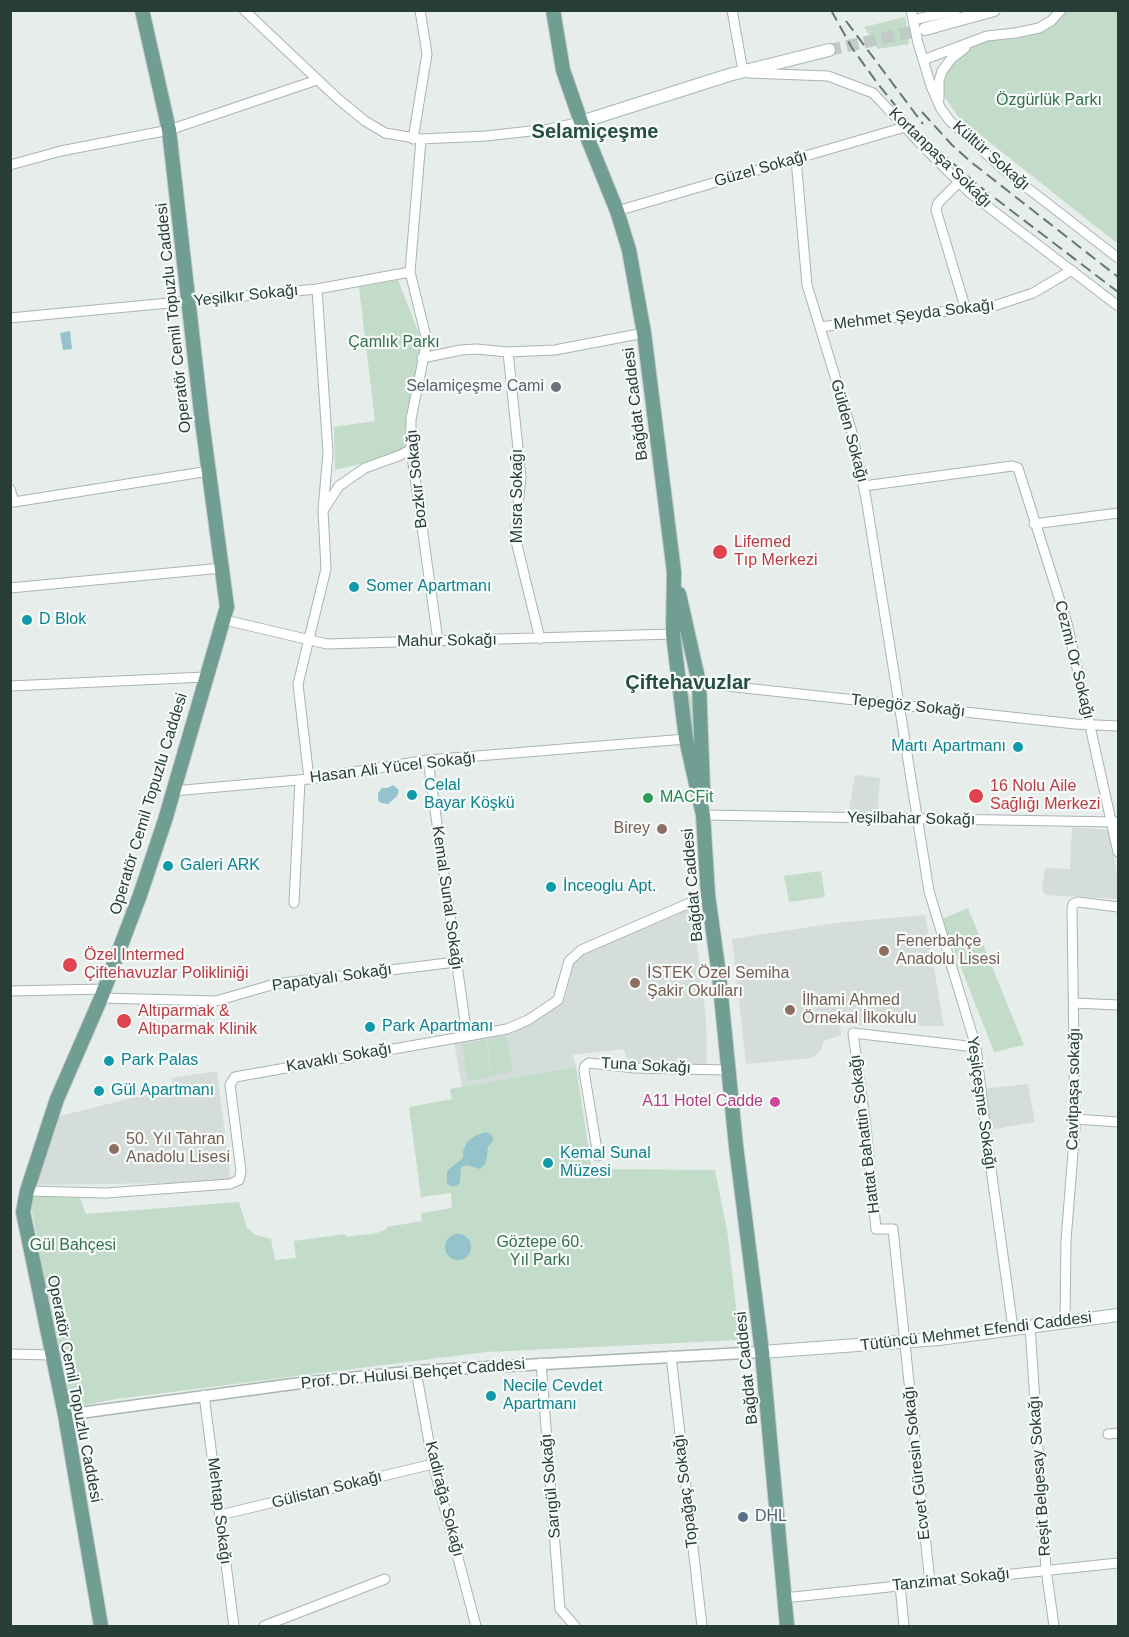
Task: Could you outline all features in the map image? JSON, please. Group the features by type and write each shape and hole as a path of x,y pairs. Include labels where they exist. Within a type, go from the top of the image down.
{"main road":[{"name":"Operatör Cemil Topuzlu Caddesi","path":"101,1626 65,1415 23,1212 27,1191 57,1099 102,994 140,895 173,791 205,676 225,620 227,607 169,130 142,10"},
{"name":"Bağdat Caddesi","path":"553,10 564,70 581,122 617,210 629,250 644,333 674,572 673,634 686,739 703,815 708,895 762,1352 787,1626"},
{"path":"925,29 994,10"},
{"path":"581,122 740,72 829,50"},
{"path":"674,572 699,683 703,815"},
{"name":"Tütüncü Mehmet Efendi Caddesi","path":"762,1352 903,1343 1119,1315"}],"street":[{"path":"244,10 351,110 377,130 388,134 417,139 486,136 549,129 581,122"},
{"name":"Bozkır Sokağı","path":"420,10 427,44 427,60 417,139 410,272 427,341 411,419 411,449 438,641"},
{"path":"732,10 740,72"},
{"path":"912,15 956,10"},
{"path":"974,41 955,56 943,70 934,75 930,74 925,65 974,41 994,34 1012,34 1039,28 1054,19 1061,10"},
{"name":"Kültür Sokağı","path":"912,15 925,65 941,109 954,126 994,162 1119,258"},
{"path":"941,109 939,85 943,70"},
{"name":"Kortanpaşa Sokağı","path":"740,72 835,77 877,96 905,128 977,199 1119,306"},
{"path":"10,165 61,151 169,130 317,80"},
{"name":"Güzel Sokağı","path":"617,210 905,128"},
{"name":"Gülden Sokağı","path":"796,159 807,285 851,429 864,486 900,706"},
{"path":"959,182 937,204 936,210 966,310"},
{"name":"Mehmet Şeyda Sokağı","path":"820,327 997,305 1024,297 1072,270"},
{"name":"Yeşilkır Sokağı","path":"10,318 317,289 410,272"},
{"path":"294,903 304,779 298,684 326,569 323,510 328,453 317,289"},
{"path":"422,358 476,349 555,350 644,333"},
{"name":"Mısra Sokağı","path":"508,351 521,477 515,537 540,639"},
{"path":"323,510 339,486 365,468 411,449"},
{"name":"Cezmi Or Sokağı","path":"864,486 1017,466 1067,623 1116,822 1119,852"},
{"path":"10,489 14,502 209,471"},
{"path":"1034,524 1119,513"},
{"path":"10,588 222,568"},
{"name":"Mahur Sokağı","path":"225,620 327,644 673,634"},
{"path":"10,686 205,676"},
{"name":"Tepegöz Sokağı","path":"699,683 900,706 1119,726"},
{"name":"Yeşilçeşme Sokağı","path":"900,706 932,904 976,1047 1013,1328"},
{"name":"Hasan Ali Yücel Sokağı","path":"173,791 304,779 428,760 686,739"},
{"name":"Kemal Sunal Sokağı","path":"428,760 467,1036"},
{"name":"Yeşilbahar Sokağı","path":"703,815 1116,822"},
{"name":"Kavaklı Sokağı","path":"27,1191 106,1193 230,1184 239,1180 241,1171 230,1085 235,1077 507,1029 528,1020 558,1000 569,961 581,950 708,895"},
{"name":"Cavitpaşa sokağı","path":"1065,1321 1066,1240 1075,1119 1072,905 1078,902 1119,907"},
{"name":"Papatyalı Sokağı","path":"10,991 216,1001 275,984 456,962"},
{"path":"1074,1003 1119,1005"},
{"name":"Hattat Bahattin Sokağı","path":"903,1343 893,1229 876,1229 866,1127 853,1032 976,1047"},
{"name":"Tuna Sokağı","path":"598,1156 584,1071 585,1066 589,1063 635,1068 728,1070"},
{"path":"1075,1119 1119,1122"},
{"name":"Reşit Belgesay Sokağı","path":"1029,1326 1046,1569 1054,1626"},
{"name":"Ecvet Güresin Sokağı","path":"903,1343 930,1583"},
{"name":"Prof. Dr. Hulusi Behçet Caddesi","path":"65,1415 204,1395 416,1371 762,1352"},
{"path":"10,1354 52,1355"},
{"name":"Topağaç Sokağı","path":"671,1356 702,1626"},
{"name":"Sarıgül Sokağı","path":"541,1364 560,1610 564,1626"},
{"name":"Kadirağa Sokağı","path":"416,1371 433,1464 476,1626"},
{"name":"Mehtap Sokağı","path":"204,1395 234,1626"},
{"path":"1108,1434 1119,1433"},
{"name":"Gülistan Sokağı","path":"220,1515 433,1464"},
{"name":"Tanzimat Sokağı","path":"784,1598 1119,1563"},
{"path":"264,1626 385,1579"},
{"path":"900,1585 904,1626"},
{"path":"560,1610 575,1626"}],"shaded area":[{"path":"855,775 880,778 877,814 849,811"},
{"path":"1072,827 1110,830 1118,881 1118,899 1046,895 1042,890 1045,868 1070,869"},
{"name":"İSTEK Özel Semiha Şakir Okulları","path":"692,905 706,1017 707,1074 630,1071 624,1049 573,1055 576,1067 462,1087 454,1042 515,1031 565,998 577,956"},
{"path":"925,915 944,1026 840,1025 841,1035 824,1041 820,1051 812,1058 746,1064 732,939 835,923"},
{"name":"50. Yıl Tahran Anadolu Lisesi","path":"217,1071 231,1182 36,1185 60,1116 172,1088 172,1078"},
{"path":"1028,1084 1035,1122 990,1130 983,1089"}],"green space":[{"name":"Özgürlük Parkı","path":"1064,11 1118,11 1118,244 959,118 943,94 942,80 946,69 967,50 995,37 1015,39 1042,32 1060,19"},
{"path":"905,17 909,44 878,49 864,27"},
{"name":"Çamlık Parkı","path":"398,280 422,341 409,446 386,458 335,470 334,427 375,421 359,287"},
{"path":"689,693 694,722 694,751 687,695"},
{"path":"821,871 825,897 789,902 784,876"},
{"path":"968,908 1024,1045 994,1052 942,919"},
{"path":"506,1036 513,1071 492,1076 487,1040"},
{"path":"486,1040 491,1077 468,1081 462,1044"},
{"name":"Göztepe 60. Yıl Parkı","path":"576,1067 592,1169 715,1170 727,1230 740,1340 486,1352 116,1399 71,1408 49,1317 31,1206 33,1196 80,1198 86,1214 239,1202 247,1228 254,1234 271,1239 275,1260 296,1258 294,1241 345,1234 346,1237 377,1233 387,1227 422,1221 421,1213 452,1208 451,1193 421,1197 409,1107 452,1099 450,1089"}],"water":[{"path":"70,331 72,349 63,350 60,333"},
{"path":"393,785 399,790 397,796 388,804 381,803 378,800 378,793 382,788"},
{"path":"485,1132 491,1134 494,1139 488,1147 486,1163 480,1169 467,1165 461,1167 460,1183 450,1186 447,1183 447,1171 463,1158 467,1142"},
{"path":"458,1234 467,1238 471,1247 467,1256 458,1260 449,1256 445,1247 449,1238"}],"tunnel":[{"path":"829,50 925,29"}],"railway":[{"path":"831,10 852,48 878,84 903,115 932,145 979,186 1118,292"},
{"path":"846,21 923,124"},
{"path":"922,112 971,162 1118,277"}],"place":[{"name":"Selamiçeşme Cami","path":"556,387"},
{"name":"Lifemed Tıp Merkezi","path":"720,552"},
{"name":"Somer Apartmanı","path":"354,587"},
{"name":"D Blok","path":"27,620"},
{"name":"Martı Apartmanı","path":"1018,747"},
{"name":"Celal Bayar Köşkü","path":"412,795"},
{"name":"16 Nolu Aile Sağlığı Merkezi","path":"976,796"},
{"name":"MACFit","path":"648,798"},
{"name":"Birey","path":"662,829"},
{"name":"Galeri ARK","path":"168,866"},
{"name":"İnceoglu Apt.","path":"551,887"},
{"name":"Fenerbahçe Anadolu Lisesi","path":"884,951"},
{"name":"Özel Intermed Çiftehavuzlar Polikliniği","path":"70,965"},
{"name":"İSTEK Özel Semiha Şakir Okulları","path":"635,983"},
{"name":"İlhami Ahmed Örnekal İlkokulu","path":"790,1010"},
{"name":"Altıparmak & Altıparmak Klinik","path":"124,1021"},
{"name":"Park Apartmanı","path":"370,1027"},
{"name":"Park Palas","path":"109,1061"},
{"name":"Gül Apartmanı","path":"99,1091"},
{"name":"A11 Hotel Cadde","path":"775,1102"},
{"name":"50. Yıl Tahran Anadolu Lisesi","path":"114,1149"},
{"name":"Kemal Sunal Müzesi","path":"548,1163"},
{"name":"Necile Cevdet Apartmanı","path":"491,1396"},
{"name":"DHL","path":"743,1517"}],"district":[{"name":"Selamiçeşme","path":"595,132"},
{"name":"Çiftehavuzlar","path":"688,683"}],"park label":[{"name":"Gül Bahçesi","path":"73,1246"}]}
